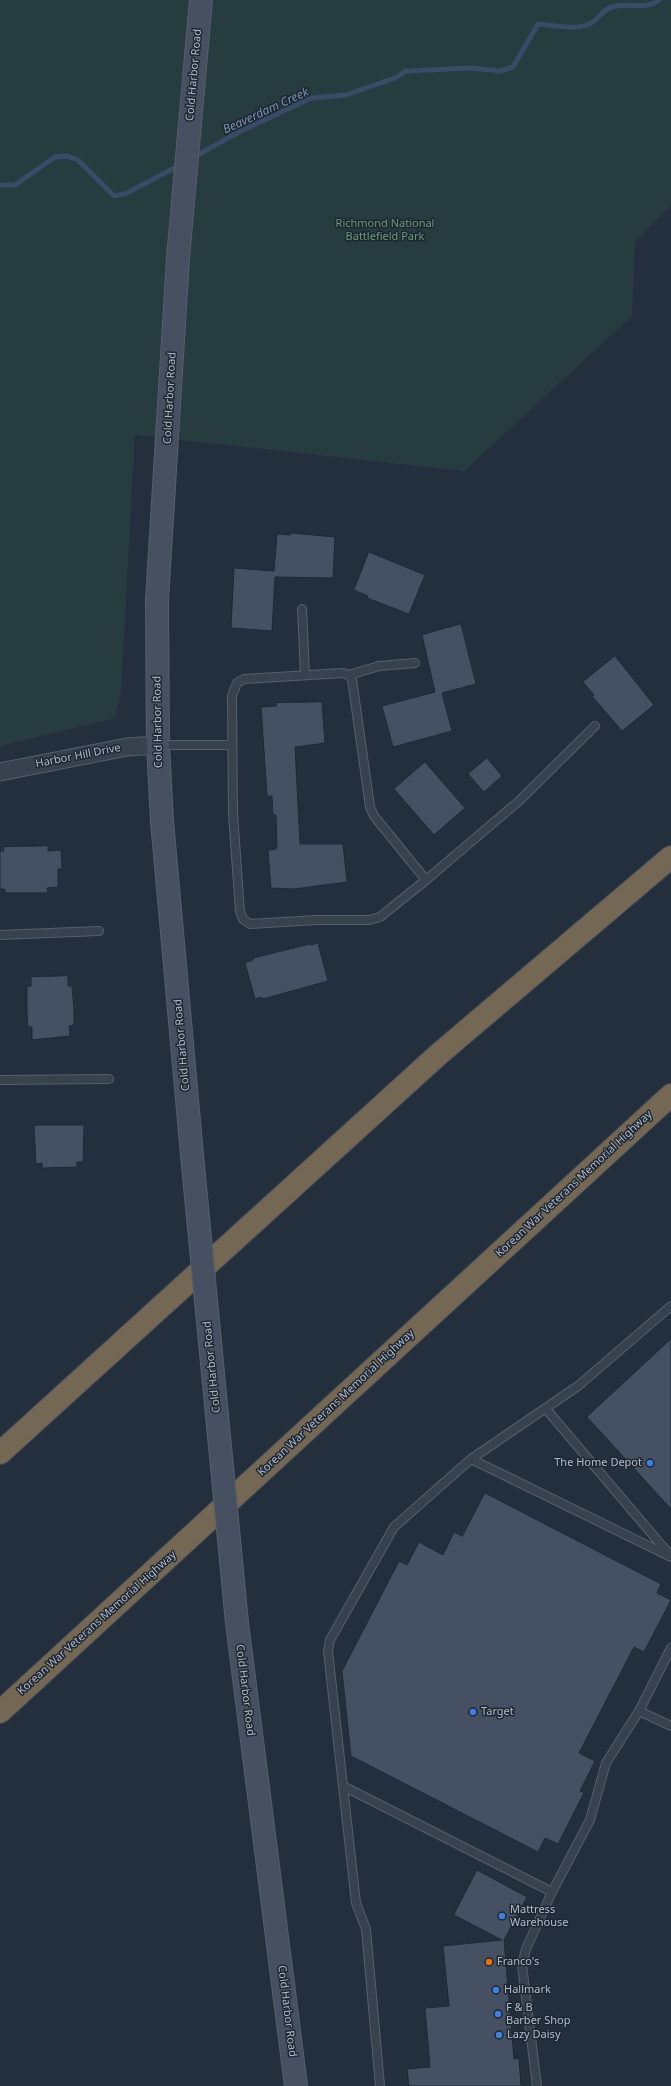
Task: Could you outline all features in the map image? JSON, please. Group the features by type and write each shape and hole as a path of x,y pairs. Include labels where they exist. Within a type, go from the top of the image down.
{"highway":[{"path":"0,1453 439,1054 671,856"},
{"name":"Korean War Veterans Memorial Highway","path":"0,1712 671,1094"}],"main road":[{"name":"Cold Harbor Road","path":"201,0 178,258 157,600 158,745 164,853 237,1623 296,2086"}],"street":[{"name":"Harbor Hill Drive","path":"0,772 127,747 158,745"}],"lane":[{"path":"302,608 305,675"},
{"path":"415,663 379,666 349,675 343,673 244,679 237,684 232,696 233,813 240,912 243,919 250,924 317,920 369,920 380,916 426,880 519,800 595,726"},
{"path":"349,675 352,679 370,807 374,816 426,880"},
{"path":"158,745 232,745"},
{"path":"0,935 99,931"},
{"path":"0,1080 109,1079"},
{"path":"380,2086 366,1929 356,1903 328,1651 330,1640 394,1528 471,1459 578,1386 671,1306"},
{"path":"546,1409 671,1557"},
{"path":"471,1459 671,1557"},
{"path":"537,2086 522,1964 526,1949 552,1892 590,1820 606,1763 639,1711 671,1648"},
{"path":"639,1711 671,1726"},
{"path":"343,1786 552,1892"}],"green space":[{"name":"Richmond National Battlefield Park","path":"0,0 671,0 671,205 635,242 632,316 464,471 135,435 121,691 115,718 0,746"}],"building":[{"path":"291,533 335,537 333,578 275,577 272,631 231,628 234,568 274,571 277,534 290,535"},
{"path":"369,552 425,575 409,614 367,598 368,596 354,590"},
{"path":"461,624 476,684 442,693 452,731 393,747 382,706 435,692 422,635"},
{"path":"615,656 654,705 622,731 592,696 594,695 583,682"},
{"path":"322,702 325,743 295,747 300,844 343,844 347,882 294,889 271,888 268,850 276,849 277,847 276,815 273,815 272,796 267,796 261,707 277,706 276,703"},
{"path":"487,758 502,776 484,792 468,774"},
{"path":"425,762 465,808 434,835 394,789"},
{"path":"48,846 48,851 61,850 62,869 58,869 58,887 47,888 48,893 5,893 5,889 0,889 0,851 4,851 3,847"},
{"path":"318,943 328,981 263,999 262,997 255,999 245,963 253,960 253,958"},
{"path":"68,976 68,986 72,986 74,1010 74,1025 69,1026 70,1036 32,1040 32,1027 28,1027 27,1013 27,986 31,986 31,977"},
{"path":"84,1125 83,1162 77,1162 77,1167 42,1168 42,1163 36,1164 34,1126"},
{"name":"The Home Depot","path":"671,1339 671,1509 587,1417"},
{"name":"Target","path":"485,1493 661,1584 657,1593 671,1600 644,1652 634,1647 579,1753 595,1761 580,1791 584,1793 558,1844 545,1838 538,1852 351,1756 342,1671 399,1561 407,1565 419,1542 443,1555 454,1532 462,1536"},
{"path":"477,1870 527,1897 504,1940 514,2059 519,2058 521,2086 409,2086 407,2069 430,2067 425,2008 449,2006 443,1946 502,1940 454,1915"}],"waterway":[{"name":"Beaverdam Creek","path":"194,157 239,132 311,98 346,95 395,78 406,71 471,68 500,71 513,67 538,24 569,27 587,25 595,21 611,7 621,5 644,6 659,0"},
{"name":"Beaverdam Creek","path":"0,185 15,185 55,157 67,156 78,160 114,196 125,194 180,165"}],"place":[{"name":"The Home Depot","path":"650,1463"},
{"name":"Target","path":"473,1712"},
{"name":"Mattress Warehouse","path":"502,1916"},
{"name":"Franco's","path":"489,1962"},
{"name":"Hallmark","path":"496,1990"},
{"name":"F & B Barber Shop","path":"498,2014"},
{"name":"Lazy Daisy","path":"499,2035"}]}
